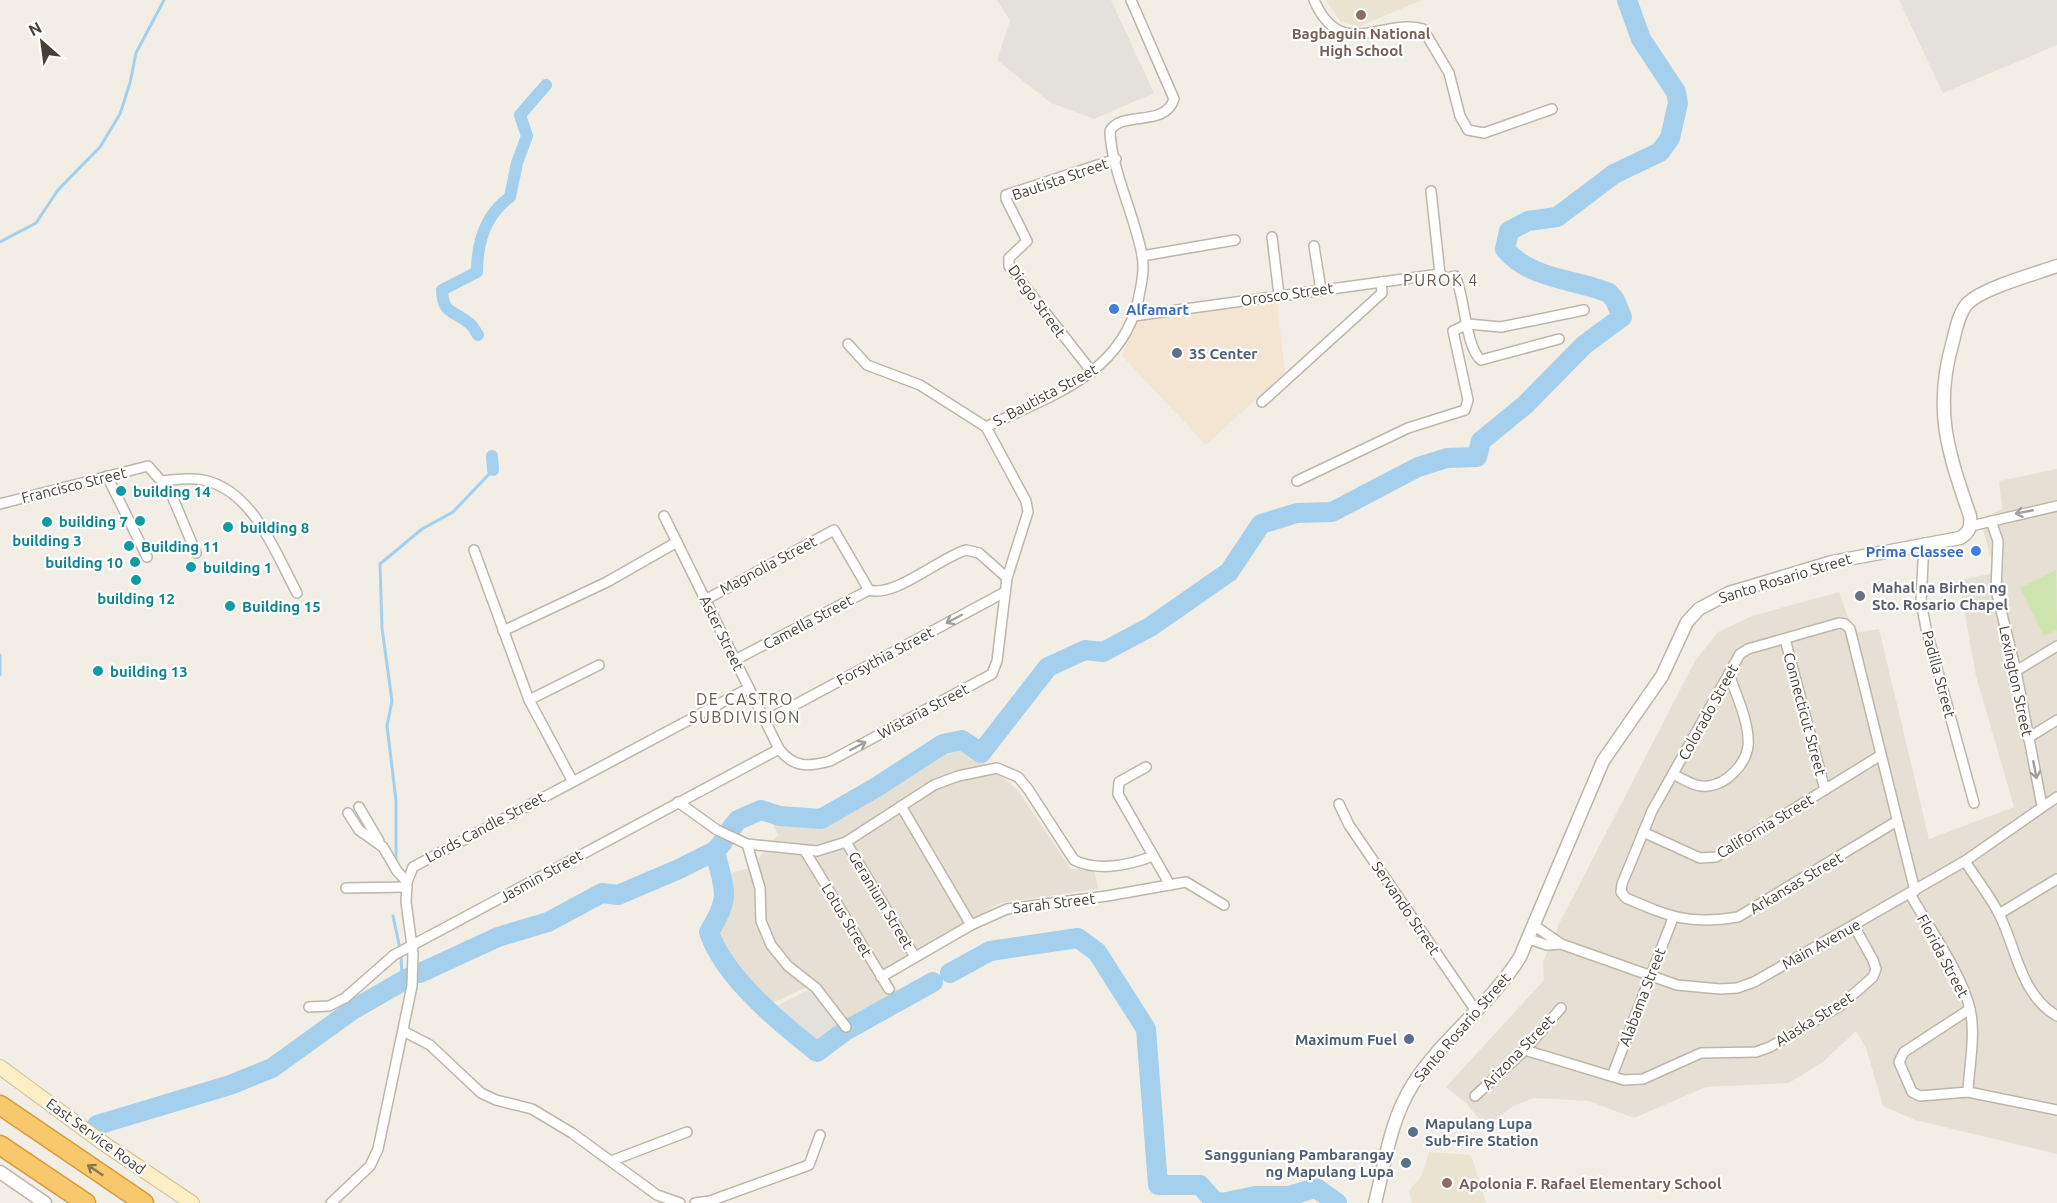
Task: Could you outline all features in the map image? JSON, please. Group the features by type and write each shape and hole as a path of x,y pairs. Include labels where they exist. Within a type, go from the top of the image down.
{"highway":[{"path":"0,1105 144,1203"},
{"path":"0,1145 86,1203"}],"main road":[{"name":"East Service Road","path":"0,1068 103,1143 192,1203"}],"street":[{"name":"S. Bautista Street","path":"986,427 1092,372 1117,350 1134,316 1142,279 1142,256 1110,139 1112,127 1163,113 1171,107 1174,99 1131,0"},
{"path":"1314,0 1331,24 1339,31 1351,34 1374,34 1414,27 1423,29 1449,73 1460,116 1468,130 1484,134 1552,109"},
{"name":"Bautista Street","path":"1006,199 1006,195 1116,159"},
{"path":"1431,191 1440,274 1446,278 1455,276 1458,282 1463,314 1476,354 1481,360 1559,339"},
{"name":"Diego Street","path":"1006,199 1027,241 1010,258 1008,266 1092,372"},
{"path":"1272,237 1279,295"},
{"path":"1142,256 1234,240"},
{"path":"1314,246 1321,290"},
{"path":"2057,266 1979,295 1965,305 1956,327 1945,370 1943,411 1948,452 1971,526 2057,506"},
{"name":"Orosco Street","path":"1134,316 1440,274"},
{"path":"1262,402 1382,293 1382,282"},
{"path":"1297,481 1408,428 1465,410 1468,400 1453,331 1468,324 1501,327 1584,310"},
{"name":"S. Bautista Street","path":"848,344 867,365 920,385 986,427 1026,501 1028,512 1005,591"},
{"name":"Francisco Street","path":"0,504 148,466 162,481"},
{"path":"107,476 147,557"},
{"path":"196,553 174,501 162,481 192,478 204,480 240,499 271,544 297,593"},
{"name":"Aster Street","path":"664,516 779,750"},
{"name":"Lexington Street","path":"1991,521 1998,541 1996,590 2016,671 2042,806"},
{"name":"Santo Rosario Street","path":"1375,1203 1393,1126 1405,1098 1420,1074 1508,977 1529,939 1603,761 1662,676 1687,622 1699,609 1729,593 1862,554 1960,538 1967,534 1971,526"},
{"name":"Magnolia Street","path":"705,600 834,530 868,590"},
{"path":"503,631 607,582 677,542"},
{"name":"Padilla Street","path":"1924,543 1922,602 1926,628 1974,803"},
{"path":"474,550 529,700 572,780"},
{"name":"Camella Street","path":"735,660 868,590 876,592 893,588 966,550 979,553 1007,578"},
{"name":"Forsythia Street","path":"765,721 1005,591"},
{"name":"Wistaria Street","path":"779,750 795,764 815,765 830,761 992,674 997,661 1005,591"},
{"name":"Colorado Street","path":"1621,892 1652,811 1740,654 1748,649 1839,623 1848,626 1897,821 1912,892"},
{"name":"Connecticut Street","path":"1785,639 1825,790"},
{"path":"2016,671 2057,646"},
{"path":"529,700 599,665"},
{"path":"1673,774 1690,783 1707,786 1734,772 1744,760 1748,745 1745,726 1729,674"},
{"name":"Lords Candle Street","path":"407,885 410,872 418,863 748,688"},
{"path":"2028,738 2057,720"},
{"name":"Jasmin Street","path":"309,1007 329,1006 345,998 394,955 779,750"},
{"name":"California Street","path":"1643,832 1700,858 1709,859 1881,755"},
{"path":"1146,767 1119,782 1118,794 1170,885"},
{"path":"678,802 717,830 747,844 817,851 846,842 934,785 958,776 997,768 1018,777 1074,860 1090,865 1118,865 1153,856"},
{"name":"Main Avenue","path":"1534,926 1561,944 1650,977 1700,989 1737,988 1754,982 1965,861 2042,806 2057,798"},
{"name":"Servando Street","path":"1339,804 1349,825 1476,1011"},
{"path":"901,806 971,925"},
{"path":"331,1203 365,1172 378,1149 412,986 407,885 359,807"},
{"path":"348,813 359,830 380,843"},
{"name":"Arkansas Street","path":"1621,892 1626,898 1673,918 1720,920 1738,918 1897,821"},
{"name":"Geranium Street","path":"846,842 915,957"},
{"path":"747,844 760,888 761,921 771,945 788,966 816,988 846,1027"},
{"name":"Lotus Street","path":"804,851 889,990"},
{"path":"1965,861 1999,914 2022,974 2038,1003 2057,1016"},
{"name":"Sarah Street","path":"881,977 971,925 1007,909 1170,885 1192,884 1224,905"},
{"path":"1999,914 2056,884"},
{"path":"346,888 407,885"},
{"name":"Florida Street","path":"1912,892 1958,979 1970,1009 1972,1036 1968,1092"},
{"name":"Alabama Street","path":"1612,1076 1673,918"},
{"name":"Alaska Street","path":"1525,1050 1624,1080 1643,1079 1701,1053 1756,1052 1790,1036 1840,1006 1868,984 1876,969 1854,926"},
{"name":"Main Avenue","path":"1529,939 1547,945 1561,944"},
{"name":"Arizona Street","path":"1475,1096 1525,1050 1561,1008"},
{"path":"1970,1009 1909,1048 1899,1062 1908,1088 1915,1094 1968,1092 2057,1110"},
{"path":"403,1031 430,1045 481,1093 496,1100 532,1109 611,1161 657,1195 680,1203"},
{"path":"611,1161 687,1132"},
{"path":"695,1203 710,1200 809,1165 820,1135"},
{"path":"0,1173 45,1203"}],"shaded area":[{"path":"997,0 1111,0 1154,93 1094,119 1051,103 997,60 1010,21"},
{"name":"Bagbaguin National High School","path":"1326,0 1422,0 1358,27 1340,21"},
{"path":"1899,0 2057,0 2057,45 1943,93"},
{"path":"1277,301 1285,373 1206,445 1122,356 1136,321"},
{"path":"2057,469 2057,1154 1915,1120 1883,1106 1866,1048 1856,1031 1823,1062 1789,1083 1706,1087 1634,1118 1589,1101 1534,1098 1513,1106 1486,1128 1467,1104 1446,1087 1544,980 1543,962 1559,924 1695,661 1718,632 1752,616 1839,592 1854,633 1879,629 1929,839 2014,807 1976,676 1959,580 1995,573 1980,519 2002,509 1999,481"},
{"path":"955,745 975,756 1017,789 1071,869 1094,868 1098,889 1000,903 918,951 922,959 891,979 900,996 850,1026 824,994 807,987 768,1005 714,934 733,902 726,874 750,868 778,835 772,821 820,823 932,754"},
{"path":"810,989 842,1029 816,1048 769,1010"},
{"name":"Apolonia F. Rafael Elementary School","path":"1429,1152 1471,1155 1486,1203 1412,1203 1409,1191 1422,1175"}],"green space":[{"path":"2056,570 2057,630 2044,636 2020,588"}],"waterway":[{"path":"0,242 36,223 58,190 100,147 120,114 130,83 136,53 164,0"},
{"path":"730,830 738,820 761,810 780,816 821,819 875,788 943,744 962,740 981,753 1048,667 1085,650 1103,652 1150,627 1229,572 1261,524 1297,513 1332,512 1418,467 1447,458 1477,457 1481,441 1525,405 1584,345 1622,317 1615,300 1609,293 1527,267 1505,249 1509,231 1528,221 1557,217 1614,174 1660,152 1670,138 1678,103 1676,92 1641,39 1627,0"},
{"path":"478,335 470,324 447,308 442,290 477,272 484,230 494,212 510,197 517,163 527,136 520,115 546,85"},
{"path":"492,456 493,470"},
{"path":"396,858 396,800 387,726 392,701 382,628 380,564 422,529 453,512 493,470"},
{"path":"0,655 0,675"},
{"path":"420,973 498,937 548,922 602,893 618,895 679,869 715,851 723,842"},
{"path":"715,851 724,893 721,909 709,932 716,949 727,966 755,998 817,1052 845,1031 933,982"},
{"path":"393,916 400,949"},
{"path":"950,973 990,951 1078,938 1097,952 1146,1029 1158,1185 1200,1185 1214,1201 1222,1203 1255,1196 1288,1196 1316,1188 1337,1203"},
{"path":"401,955 402,980"},
{"path":"97,1125 230,1085 272,1068 354,1009 408,978"}],"place":[{"name":"Bagbaguin National High School","path":"1361,15"},
{"name":"Alfamart","path":"1114,309"},
{"name":"3S Center","path":"1177,353"},
{"name":"building 14","path":"121,491"},
{"name":"building 7","path":"140,521"},
{"name":"building 3","path":"47,522"},
{"name":"building 8","path":"228,527"},
{"name":"Building 11","path":"129,546"},
{"name":"Prima Classee","path":"1976,551"},
{"name":"building 10","path":"135,562"},
{"name":"building 1","path":"191,567"},
{"name":"building 12","path":"136,580"},
{"name":"Mahal na Birhen ng Sto. Rosario Chapel","path":"1860,596"},
{"name":"Building 15","path":"230,606"},
{"name":"building 13","path":"98,671"},
{"name":"Maximum Fuel","path":"1409,1039"},
{"name":"Mapulang Lupa Sub-Fire Station","path":"1413,1132"},
{"name":"Sangguniang Pambarangay ng Mapulang Lupa","path":"1406,1163"},
{"name":"Apolonia F. Rafael Elementary School","path":"1447,1183"}],"district":[{"name":"PUROK 4","path":"1441,280"},
{"name":"DE CASTRO SUBDIVISION","path":"745,708"}]}
